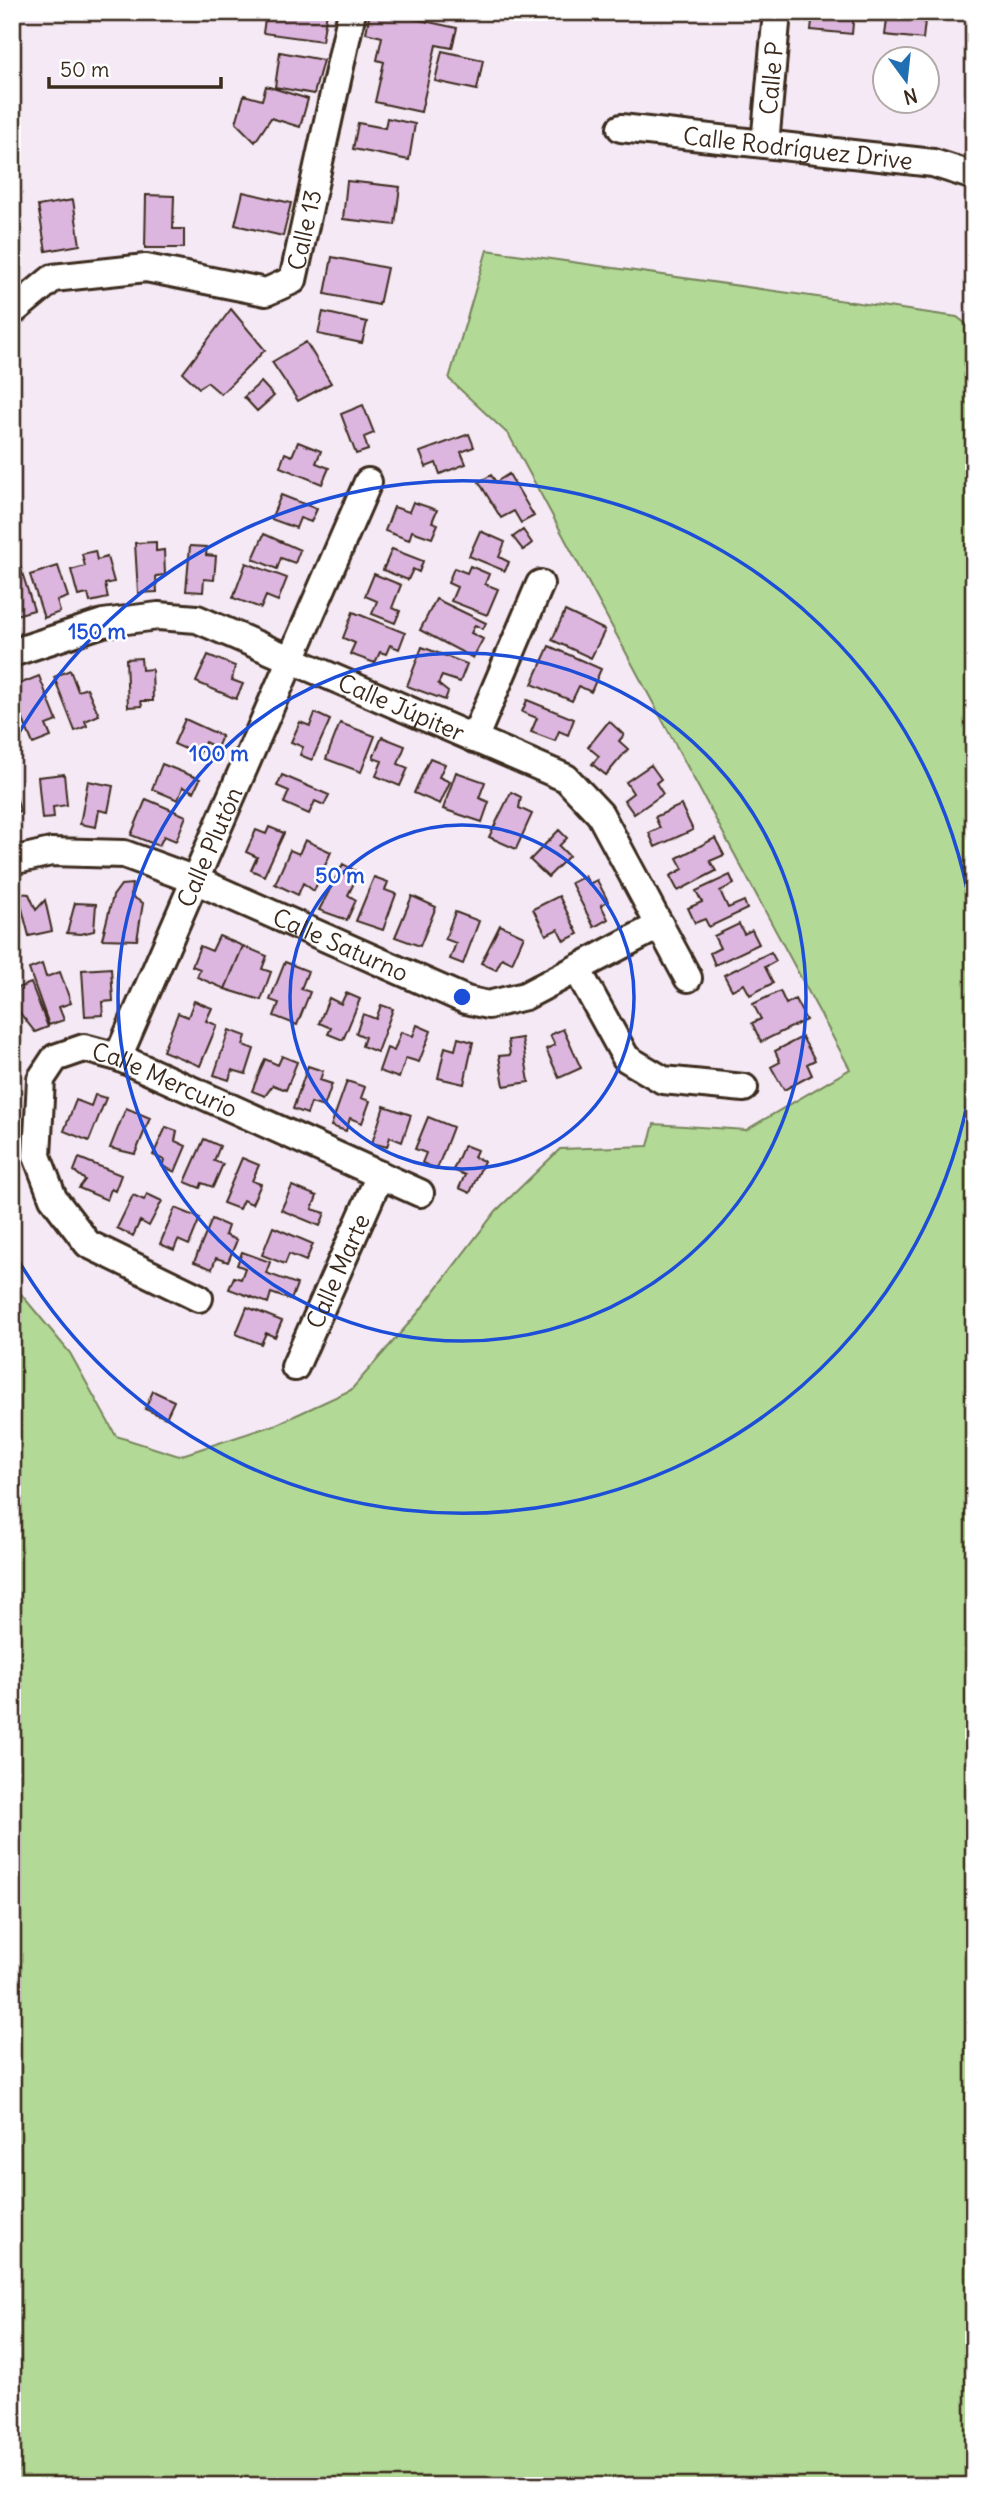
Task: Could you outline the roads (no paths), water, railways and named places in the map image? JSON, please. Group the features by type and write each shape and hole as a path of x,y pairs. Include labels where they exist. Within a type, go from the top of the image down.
{"street":[{"name":"Calle 13","path":"12,312 53,278 146,268 266,292 293,279 352,12"},
{"name":"Calle P","path":"765,144 778,12"},
{"name":"Calle Rodríguez Drive","path":"621,128 933,163 974,176"},
{"name":"Calle Plutón","path":"118,1057 369,482"},
{"path":"474,738 540,584"},
{"name":"Calle Júpiter","path":"12,653 103,623 158,616 197,619 566,778 600,814 688,978"},
{"name":"Calle Saturno","path":"12,861 51,852 124,854 195,880 466,1000 488,1004 525,996 660,925"},
{"path":"577,969 626,1058 663,1080 744,1087"},
{"name":"Calle Mercurio","path":"199,1298 88,1244 53,1198 37,1156 41,1079 55,1058 84,1048 118,1057 420,1193"},
{"name":"Calle Marte","path":"295,1367 380,1175"}]}
